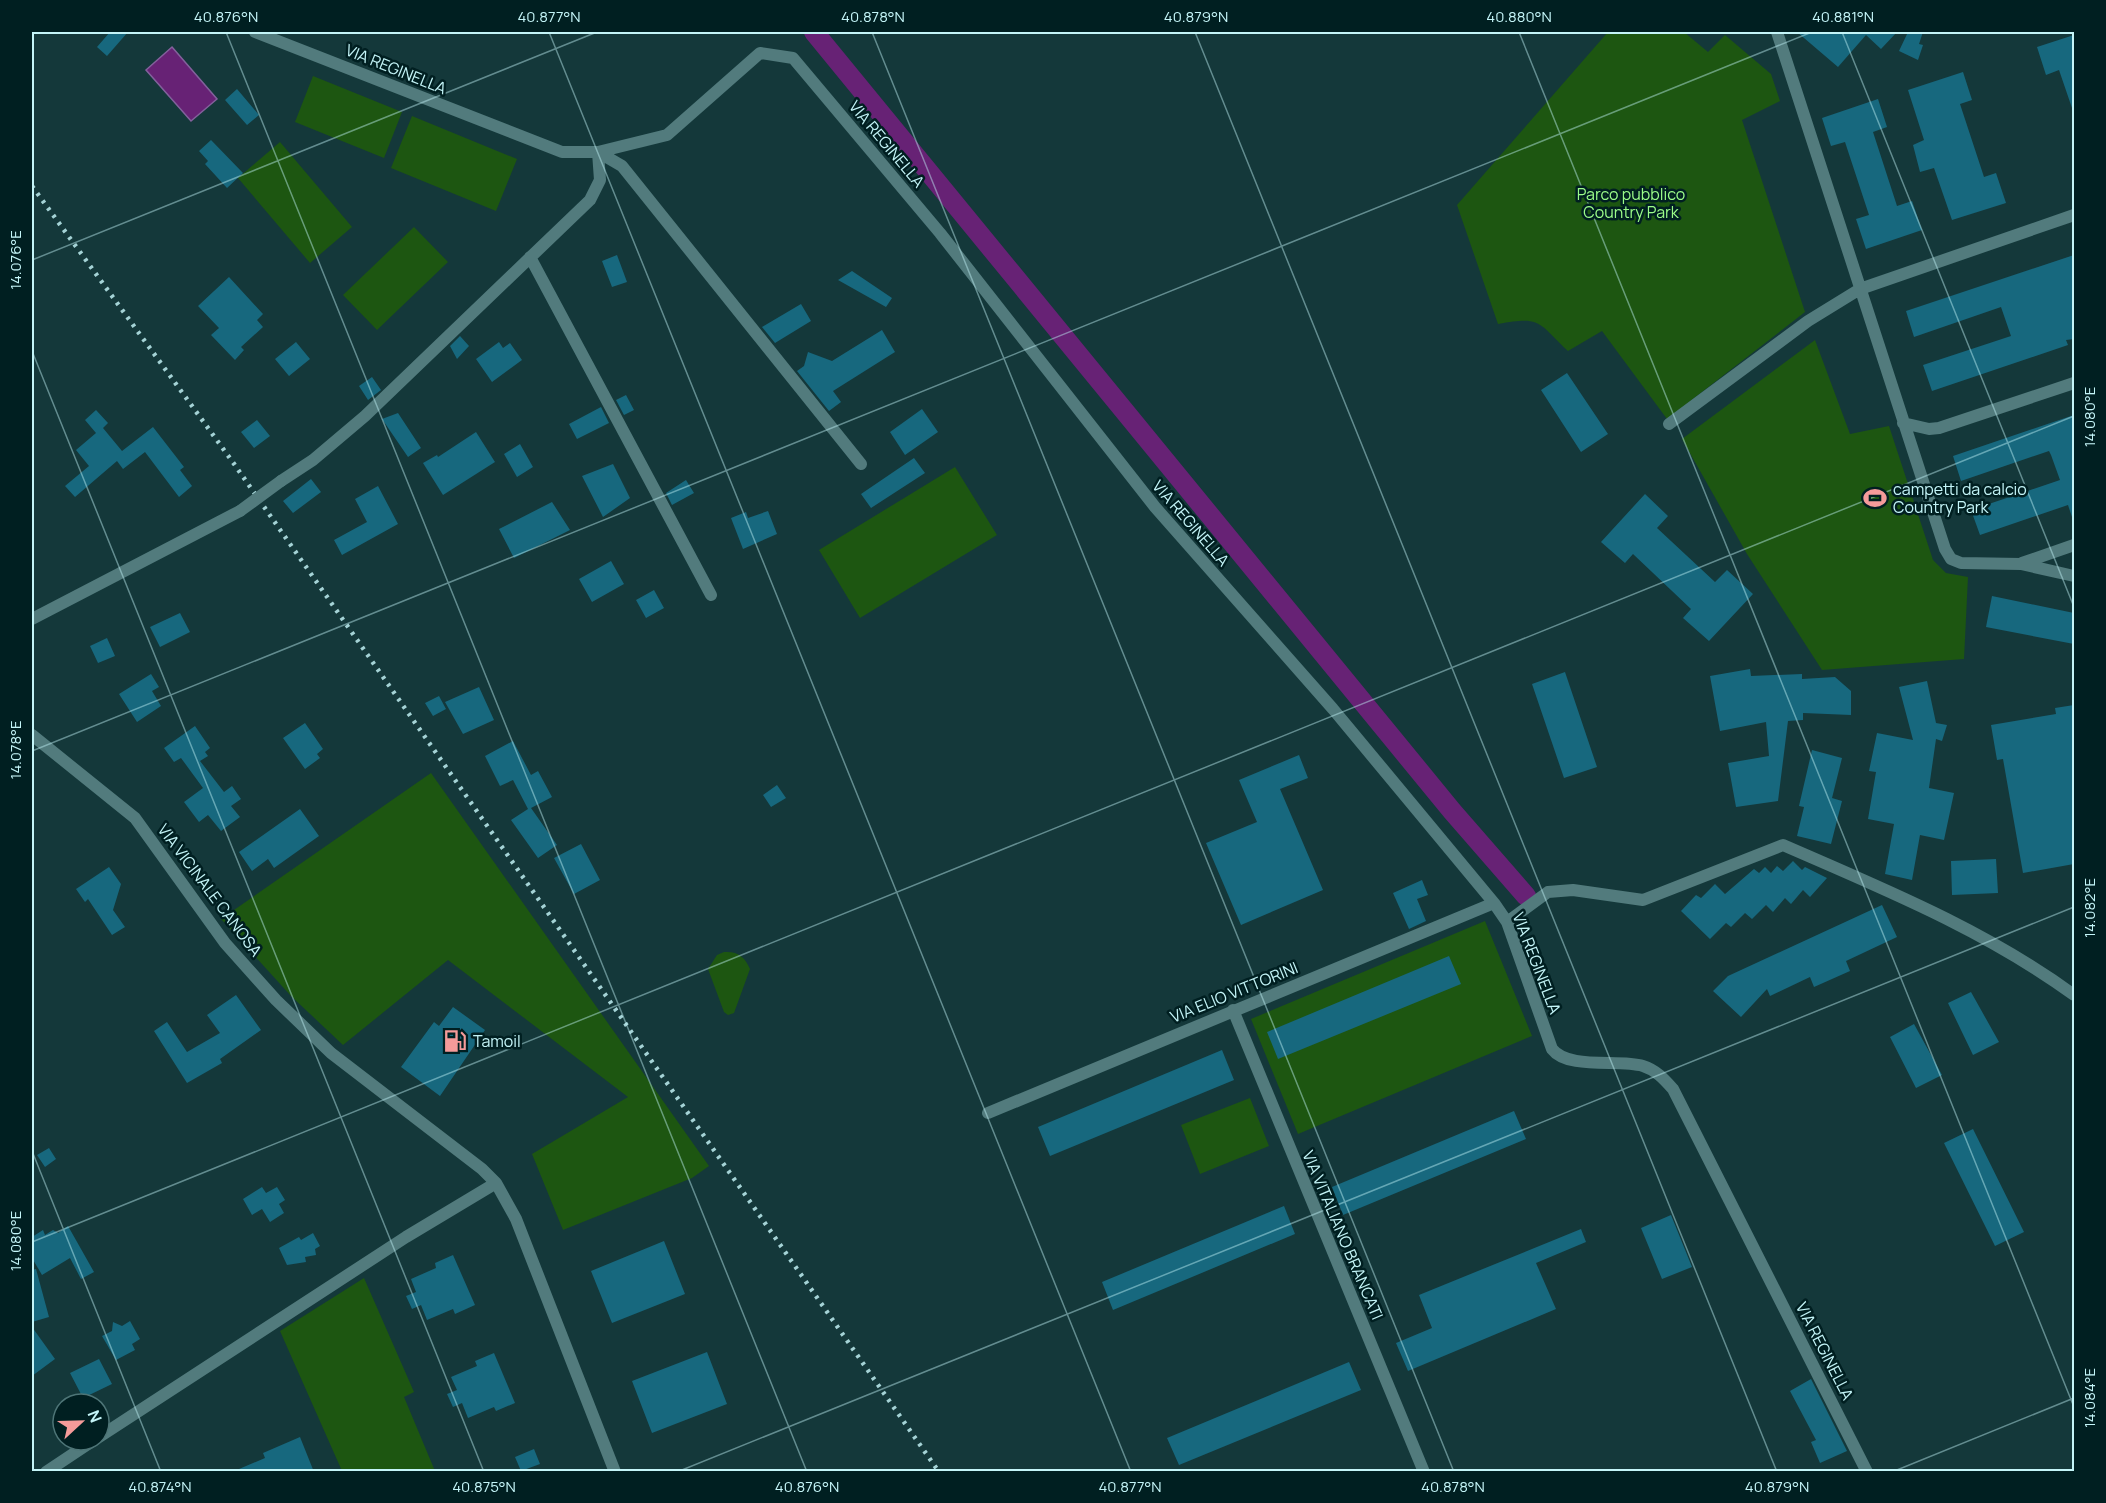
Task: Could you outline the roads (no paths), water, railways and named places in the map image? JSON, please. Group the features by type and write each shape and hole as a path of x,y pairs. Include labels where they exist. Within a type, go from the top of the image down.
{"street":[{"name":"VIA REGINELLA","path":"255,32 562,153 598,152 668,135 760,53 793,58 940,233 1155,507 1333,709 1494,903 1507,922 1556,1055 1576,1060 1642,1066 1659,1073 1673,1089 1867,1472"},
{"path":"1777,32 1945,549 1951,559 1960,563 2021,564 2074,576"},
{"path":"32,619 240,511 313,460 365,416 590,200 600,180 598,152"},
{"path":"598,152 622,166 861,464"},
{"path":"1669,424 1808,321 1860,289 2074,215"},
{"path":"530,257 711,596"},
{"path":"1903,423 1929,429 1938,428 2074,383"},
{"path":"2021,564 2074,545"},
{"name":"VIA VICINALE CANOSA","path":"32,735 140,824 225,943 303,1027 357,1074 465,1155 496,1183 516,1219 615,1472"},
{"path":"1507,922 1548,892 1573,890 1643,900 1783,845 1949,918 2036,967 2074,995"},
{"name":"VIA ELIO VITTORINI","path":"988,1113 1494,903"},
{"name":"VIA VITALIANO BRANCATI","path":"1233,1010 1424,1472"},
{"path":"111,1429 406,1237 496,1183"},
{"path":"46,1472 76,1452"}],"waterway":[{"path":"814,32 1452,811 1526,896"}],"railway":[{"path":"32,186 232,461 939,1472"}],"place":[{"name":"campetti da calcio Country Park","path":"1875,498"},
{"name":"Tamoil","path":"455,1041"}],"park label":[{"name":"Parco pubblico Country Park","path":"1631,203"}]}
